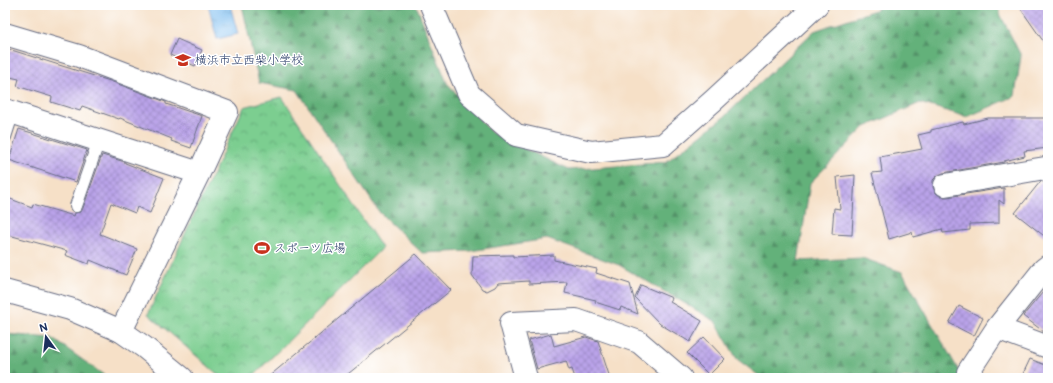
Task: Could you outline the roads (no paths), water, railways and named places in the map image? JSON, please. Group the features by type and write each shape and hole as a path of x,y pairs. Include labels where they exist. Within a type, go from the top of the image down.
{"street":[{"path":"431,5 470,94 516,135 591,152 663,145 817,5"},
{"path":"5,34 79,56 227,112 199,173 121,331"},
{"path":"9,111 199,173"},
{"path":"945,185 1045,168 1048,171"},
{"path":"968,372 997,328 1048,266"},
{"path":"5,291 70,309 121,331 144,346 182,378"},
{"path":"526,378 511,323 576,320 639,342 681,378"},
{"path":"997,328 1048,347"}],"lane":[{"path":"5,137 9,111"},
{"path":"76,206 99,140"}],"water":[{"path":"208,5 230,5 238,34 217,39"}],"place":[{"name":"横浜市立西柴小学校","path":"183,60"},
{"name":"スポーツ広場","path":"262,248"}]}
